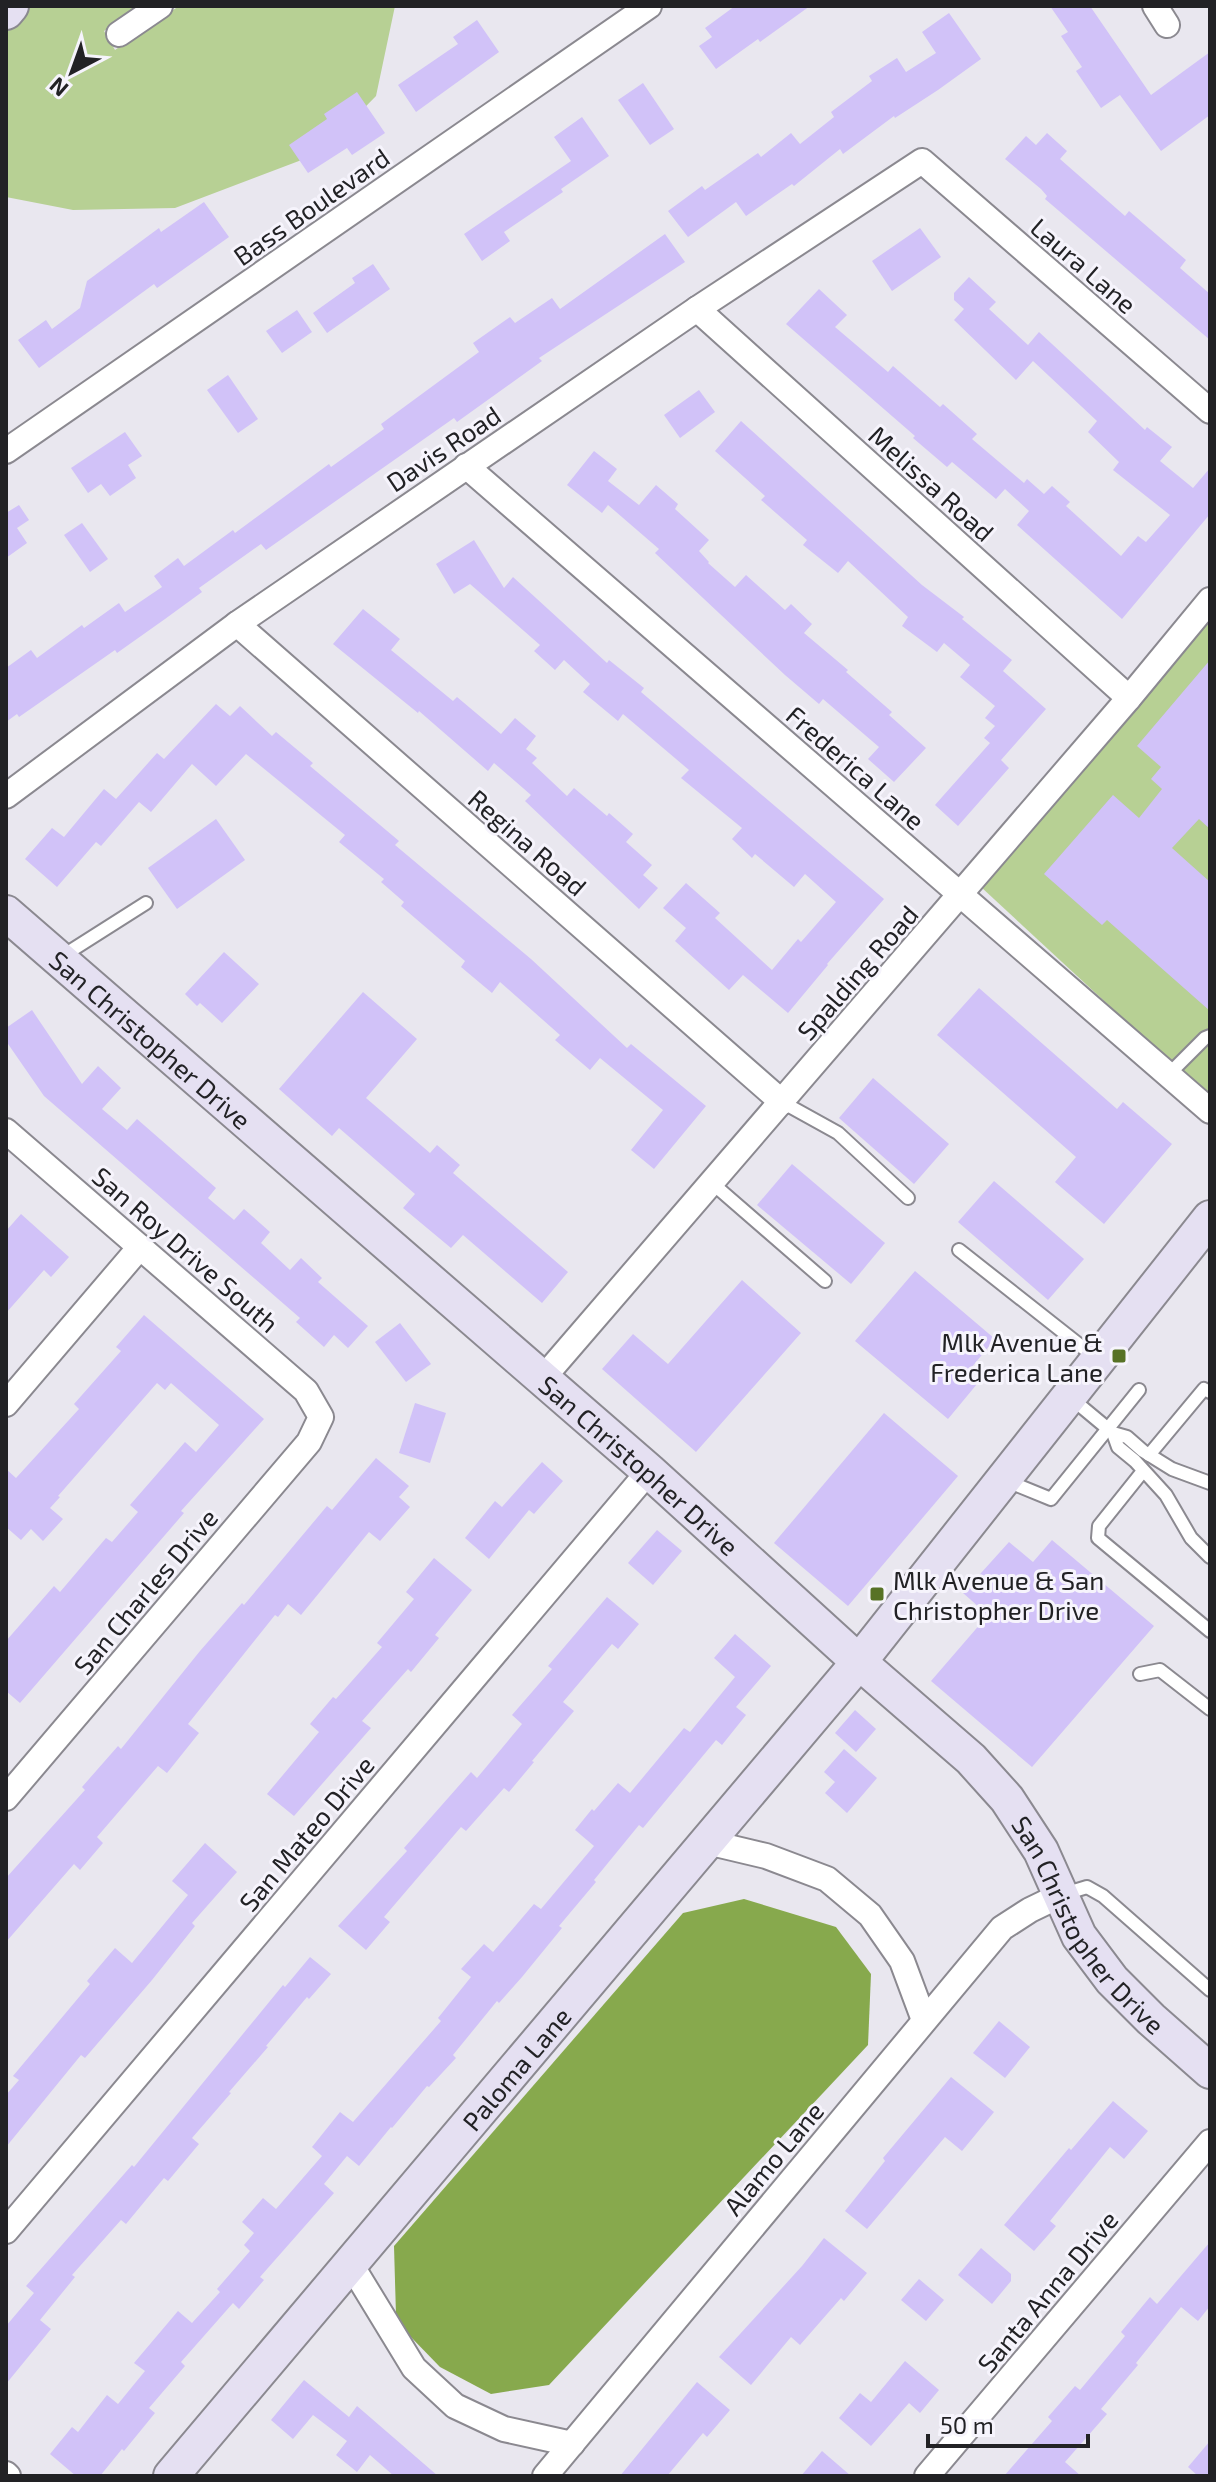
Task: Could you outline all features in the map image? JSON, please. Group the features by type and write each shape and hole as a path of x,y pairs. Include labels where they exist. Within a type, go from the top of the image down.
{"street":[{"path":"6,12 11,6"},
{"path":"119,34 160,6"},
{"name":"Bass Boulevard","path":"6,451 649,6"},
{"name":"Davis Road","path":"6,796 237,624 697,309 922,161"},
{"name":"Laura Lane","path":"922,161 1210,411"},
{"name":"Melissa Road","path":"697,309 1129,698"},
{"name":"Frederica Lane","path":"466,466 1210,1111"},
{"name":"Spalding Road","path":"543,1378 1210,600"},
{"name":"Regina Road","path":"237,624 782,1102"},
{"name":"San Christopher Drive","path":"6,913 543,1378 971,1759 1007,1799 1041,1851 1079,1936 1112,1980 1210,2071"},
{"name":"San Roy Drive South","path":"6,1131 306,1391 321,1417"},
{"name":"Paloma Lane","path":"171,2476 859,1662 1210,1218"},
{"path":"6,1404 140,1247"},
{"name":"San Charles Drive","path":"6,1798 309,1442 321,1417"},
{"name":"San Mateo Drive","path":"6,2231 649,1471"},
{"path":"707,1842 766,1856 827,1879 870,1915 902,1961 924,2020"},
{"name":"Alamo Lane","path":"545,2476 1002,1928 1061,1895"},
{"name":"Santa Anna Drive","path":"931,2475 1210,2142"},
{"path":"350,2263 414,2368 455,2406 504,2429 572,2444"}],"lane":[{"path":"59,959 146,903"},
{"path":"1168,1075 1210,1036"},
{"path":"782,1102 838,1133 908,1198"},
{"path":"712,1183 825,1281"},
{"path":"959,1250 1098,1360"},
{"path":"1149,1455 1204,1389 1210,1392"},
{"path":"1004,1480 1051,1499 1110,1431 1139,1390"},
{"path":"1069,1396 1110,1431 1127,1437 1172,1469 1210,1483"},
{"path":"1110,1431 1118,1447 1166,1495 1191,1538 1210,1557"},
{"path":"1143,1471 1099,1526 1098,1538 1210,1631"},
{"path":"1140,1674 1160,1670 1210,1709"},
{"path":"1061,1895 1087,1887 1103,1896 1210,1990"}],"shaded area":[{"path":"26,6 140,6 104,31 115,50 179,6 395,6 376,96 320,153 175,208 73,210 6,197 6,29"},
{"path":"1210,618 1210,1095 981,887"},
{"path":"744,1899 836,1927 871,1974 868,2045 549,2385 491,2394 440,2367 407,2333 396,2315 394,2246 683,1913"}],"building":[{"path":"735,6 810,6 716,69 699,46 712,37 705,28"},
{"path":"1050,6 1090,6 1151,95 1210,52 1210,115 1161,151 1120,95 1101,108 1076,71 1082,67 1061,36 1068,32"},
{"path":"949,13 981,59 843,154 840,149 794,186 792,184 746,216 736,202 688,237 668,211 702,186 705,190 758,153 761,157 791,133 800,144 834,117 831,112 872,81 869,76 897,58 906,72 936,53 922,32"},
{"path":"477,20 499,52 416,112 398,85 458,44 453,37"},
{"path":"643,83 674,129 650,145 618,100"},
{"path":"357,92 385,133 352,155 347,148 308,173 289,145 327,119 324,114"},
{"path":"582,117 609,156 504,232 510,241 482,261 464,234 571,161 554,137"},
{"path":"1047,133 1067,151 1060,159 1125,216 1129,211 1186,260 1180,268 1210,294 1210,340 1045,199 1047,196 1041,189 1005,159 1026,136 1036,145"},
{"path":"204,202 229,237 157,288 154,284 39,368 18,340 46,320 52,329 80,308 87,281 159,228 161,232"},
{"path":"920,228 941,257 892,291 872,261"},
{"path":"665,234 685,262 539,358 542,361 457,422 454,418 266,550 261,544 199,588 202,592 117,653 115,650 19,717 17,714 6,722 6,668 31,650 37,658 119,603 125,612 162,587 154,576 178,558 184,566 384,429 381,424 479,352 473,343 510,317 515,323 552,298 560,309"},
{"path":"373,264 390,289 327,333 313,313 355,283 352,278"},
{"path":"969,277 996,302 989,309 1028,345 1039,332 1145,430 1147,427 1172,447 1160,461 1193,488 1210,468 1210,514 1122,619 1017,525 1029,511 1005,489 996,499 952,462 947,467 786,324 819,289 847,315 835,327 888,372 893,366 940,407 943,404 977,434 972,439 1024,483 1027,479 1044,494 1052,486 1070,502 1066,506 1121,556 1138,536 1146,542 1170,515 1113,470 1119,462 1088,432 1097,421 1033,361 1016,380 954,320 964,309 954,300 954,293"},
{"path":"297,310 312,332 282,353 266,331"},
{"path":"228,375 258,419 238,433 207,390"},
{"path":"699,390 715,412 680,438 664,415"},
{"path":"741,421 922,585 1012,660 1003,671 1046,709 1001,760 1009,768 958,826 935,805 990,743 984,738 995,726 985,718 995,706 960,677 970,665 944,643 937,652 902,626 908,617 848,561 838,573 803,545 807,540 761,500 765,496 715,451"},
{"path":"125,432 142,456 128,465 136,478 110,496 101,484 88,493 71,468"},
{"path":"594,451 617,469 608,481 639,505 656,485 678,504 675,509 709,540 699,551 735,587 746,575 785,610 791,604 812,624 804,633 848,670 846,672 892,712 889,715 926,748 894,782 868,759 879,747 823,699 819,704 785,675 655,553 659,549 608,505 602,513 567,485"},
{"path":"19,505 29,520 17,528 27,543 6,558 6,513"},
{"path":"82,523 108,559 90,572 64,535"},
{"path":"474,540 504,588 513,577 607,663 609,660 644,688 641,692 884,899 788,1013 743,975 729,990 675,941 686,928 663,908 686,883 720,913 715,918 772,970 836,902 805,874 794,887 755,854 752,858 732,839 742,828 681,778 689,770 623,714 618,721 583,692 590,684 564,660 555,670 534,651 540,645 470,584 454,594 436,564"},
{"path":"363,609 400,639 391,650 453,701 457,697 501,734 515,718 536,736 526,749 537,758 532,763 567,796 574,788 633,834 626,842 652,865 643,875 658,888 639,909 525,801 531,795 494,763 488,771 419,711 333,644"},
{"path":"1210,660 1210,829 1199,819 1172,848 1210,882 1210,1011 1107,920 1102,925 1044,874 1113,795 1139,818 1162,789 1151,779 1161,767 1137,746"},
{"path":"216,704 230,716 240,706 272,736 276,732 313,763 310,766 399,841 395,845 531,959 627,1048 631,1044 706,1106 654,1169 631,1150 663,1110 600,1058 590,1070 555,1040 560,1035 500,982 492,993 461,967 465,961 401,906 404,902 381,882 384,879 339,842 345,835 246,754 216,786 192,764 151,812 139,802 101,846 96,842 57,887 25,859 52,828 64,837 104,789 116,799 157,753 164,759"},
{"path":"216,819 245,860 177,909 148,868"},
{"path":"224,952 259,984 222,1023 185,994"},
{"path":"979,988 1117,1109 1123,1102 1172,1144 1104,1224 1055,1182 1076,1157 937,1035"},
{"path":"363,992 417,1039 366,1098 430,1153 437,1145 460,1165 453,1173 568,1272 542,1303 463,1235 451,1248 403,1208 415,1194 339,1128 332,1136 279,1089"},
{"path":"32,1010 82,1084 98,1066 121,1088 102,1109 127,1130 137,1119 216,1188 208,1198 234,1220 244,1209 270,1232 261,1243 290,1270 301,1258 322,1278 318,1282 368,1326 348,1348 334,1335 324,1347 296,1322 300,1318 44,1096 6,1041 6,1028"},
{"path":"873,1078 949,1144 914,1184 839,1118"},
{"path":"792,1164 885,1243 851,1284 757,1205"},
{"path":"994,1181 1084,1259 1048,1300 958,1222"},
{"path":"21,1214 69,1257 51,1277 44,1270 6,1313 6,1231"},
{"path":"915,1271 995,1339 966,1374 977,1384 948,1419 855,1341"},
{"path":"742,1280 801,1333 696,1452 602,1369 633,1334 668,1364"},
{"path":"144,1315 264,1419 181,1511 184,1513 20,1703 6,1691 6,1641 54,1586 60,1592 106,1538 112,1542 138,1512 130,1505 185,1442 196,1452 219,1425 171,1383 165,1390 157,1383 58,1496 50,1508 63,1519 43,1541 31,1529 21,1540 6,1527 6,1469 16,1478 79,1409 74,1404 121,1351 116,1347"},
{"path":"400,1323 431,1364 406,1382 375,1342"},
{"path":"415,1403 446,1413 430,1463 399,1453"},
{"path":"884,1413 958,1476 848,1606 774,1543"},
{"path":"376,1458 409,1486 399,1497 410,1507 380,1541 369,1532 301,1615 288,1604 278,1617 275,1615 188,1724 199,1733 167,1773 158,1766 97,1837 103,1843 80,1870 74,1864 6,1942 6,1878 85,1790 82,1787 118,1746 121,1749 200,1651 242,1603 244,1605 327,1506 332,1510"},
{"path":"542,1462 563,1481 534,1514 529,1510 489,1559 465,1538 495,1501 502,1507"},
{"path":"657,1530 682,1551 653,1585 628,1563"},
{"path":"1052,1540 1154,1626 1032,1767 931,1681 988,1615 963,1593 1009,1542 1033,1562"},
{"path":"434,1558 472,1590 435,1635 439,1638 411,1672 408,1669 362,1721 371,1728 294,1816 267,1794 319,1732 310,1724 382,1647 377,1643 414,1599 406,1592"},
{"path":"607,1597 639,1624 618,1649 612,1644 563,1702 574,1711 509,1792 504,1788 466,1831 461,1827 384,1917 390,1922 366,1950 338,1926 407,1851 404,1848 471,1772 477,1778 522,1724 512,1715 552,1669 548,1666"},
{"path":"735,1634 771,1666 736,1707 746,1715 722,1745 716,1740 643,1828 639,1825 559,1926 562,1928 453,2055 456,2058 427,2086 359,2166 347,2156 324,2184 334,2193 260,2277 264,2280 239,2309 233,2303 181,2362 185,2366 149,2408 155,2413 124,2451 122,2449 100,2476 76,2476 50,2454 72,2427 78,2432 107,2395 118,2404 145,2371 134,2363 178,2311 192,2323 220,2292 217,2289 250,2251 244,2245 254,2233 242,2222 263,2198 276,2209 322,2156 312,2147 340,2112 353,2122 441,2021 438,2018 471,1977 461,1969 484,1944 493,1952 534,1904 541,1909 594,1846 575,1830 592,1809 594,1811 618,1783 630,1793 684,1728 690,1732 735,1677 714,1658"},
{"path":"855,1710 876,1729 856,1752 835,1733"},
{"path":"844,1749 877,1778 847,1813 825,1793 835,1782 824,1772"},
{"path":"205,1843 237,1872 192,1923 195,1926 152,1980 85,2058 81,2055 6,2147 6,2095 19,2080 13,2076 90,1984 87,1981 115,1948 132,1963 188,1895 172,1881"},
{"path":"310,1957 331,1974 309,1999 307,1997 192,2138 199,2144 168,2181 164,2178 126,2224 121,2220 72,2275 75,2277 40,2320 51,2329 6,2384 6,2326 34,2293 26,2286 132,2165 134,2167 283,1985 285,1987"},
{"path":"999,2021 1030,2047 1005,2078 973,2053"},
{"path":"951,2077 994,2112 962,2151 945,2137 867,2229 845,2211 885,2161 883,2158"},
{"path":"1113,2101 1148,2131 1124,2159 1110,2147 1050,2221 1056,2226 1034,2251 1004,2225"},
{"path":"824,2238 867,2273 800,2345 791,2337 751,2385 719,2357"},
{"path":"1210,2242 1210,2306 1198,2321 1181,2307 1101,2409 1107,2414 1065,2462 1081,2476 1004,2476 1052,2421 1048,2417 1075,2386 1080,2390 1125,2336 1121,2332 1150,2297 1157,2304"},
{"path":"981,2248 1011,2274 1011,2281 992,2304 958,2275"},
{"path":"919,2279 944,2300 926,2321 901,2300"},
{"path":"905,2361 939,2390 920,2413 909,2403 871,2446 839,2418 860,2393 871,2402"},
{"path":"304,2380 349,2417 357,2406 438,2476 394,2476 370,2455 357,2472 336,2455 347,2441 313,2415 293,2439 271,2420"},
{"path":"697,2382 730,2410 707,2437 703,2433 667,2476 620,2476"},
{"path":"1210,2441 1210,2476 1198,2476 1188,2467"},
{"path":"822,2451 851,2476 801,2476"}],"place":[{"name":"Mlk Avenue & Frederica Lane","path":"1119,1356"},
{"name":"Mlk Avenue & San Christopher Drive","path":"877,1594"}]}
